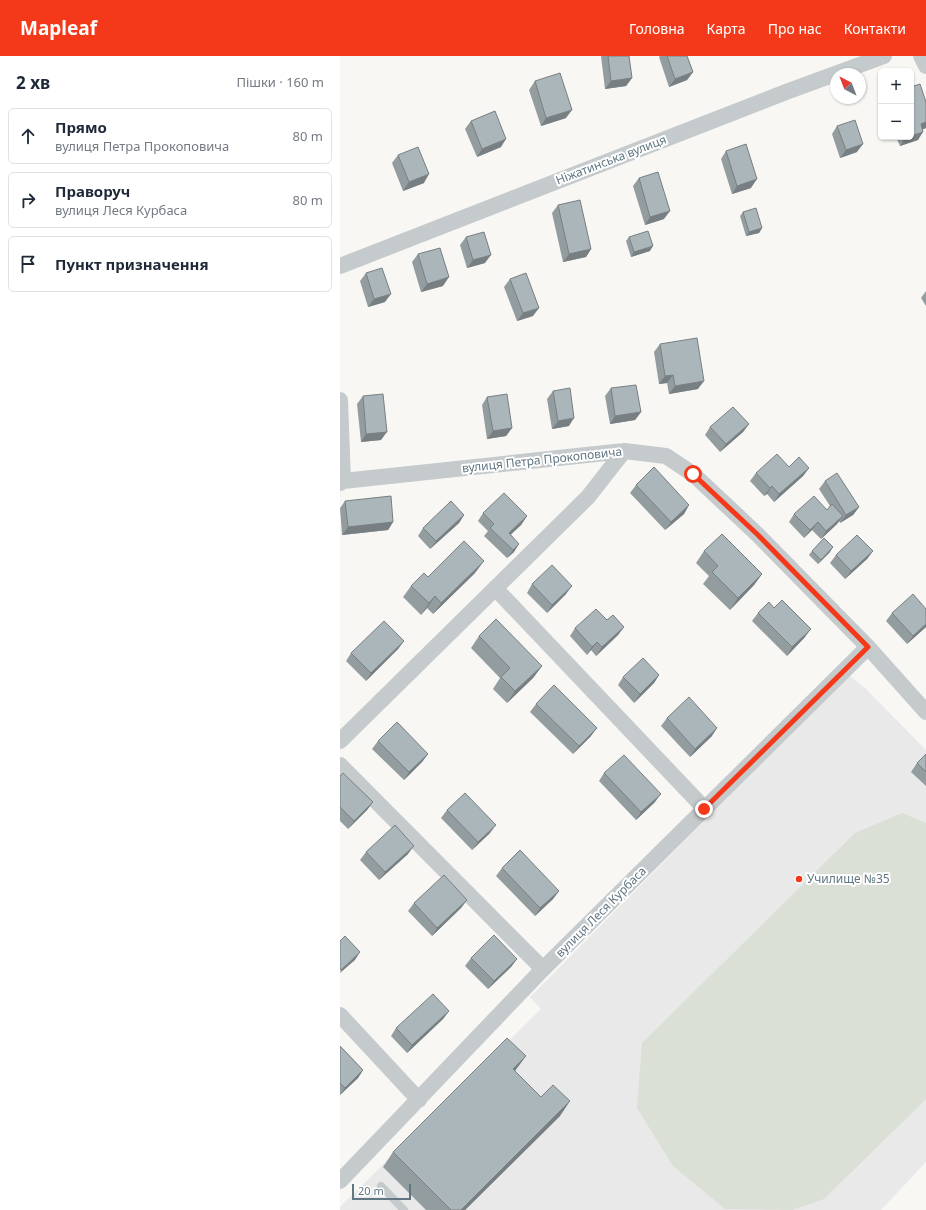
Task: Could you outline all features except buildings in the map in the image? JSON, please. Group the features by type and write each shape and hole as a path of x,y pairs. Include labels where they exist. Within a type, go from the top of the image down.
{"street":[{"name":"Ніжатинська вулиця","path":"340,266 786,92 884,56"},
{"path":"921,56 926,66"},
{"path":"340,400 341,482"},
{"path":"340,741 588,497 624,450"},
{"name":"вулиця Петра Прокоповича","path":"341,482 624,450 666,456 693,474 758,535 868,647 926,712"},
{"path":"495,588 704,809"},
{"name":"вулиця Леся Курбаса","path":"340,1181 543,969 868,647"},
{"path":"340,765 543,969"},
{"path":"340,1015 419,1100"}],"lane":[{"path":"381,1186 404,1210"}],"shaded area":[{"name":"Училище №35","path":"849,675 865,688 926,750 926,1162 881,1210 340,1210 340,1207 541,1009 530,997"},
{"path":"902,813 926,823 926,1099 824,1199 792,1210 725,1209 673,1166 637,1108 642,1043 855,833"}],"place":[{"name":"Училище №35","path":"799,879"}],"route":[{"path":"693,474 758,535 868,647 704,809"}]}
